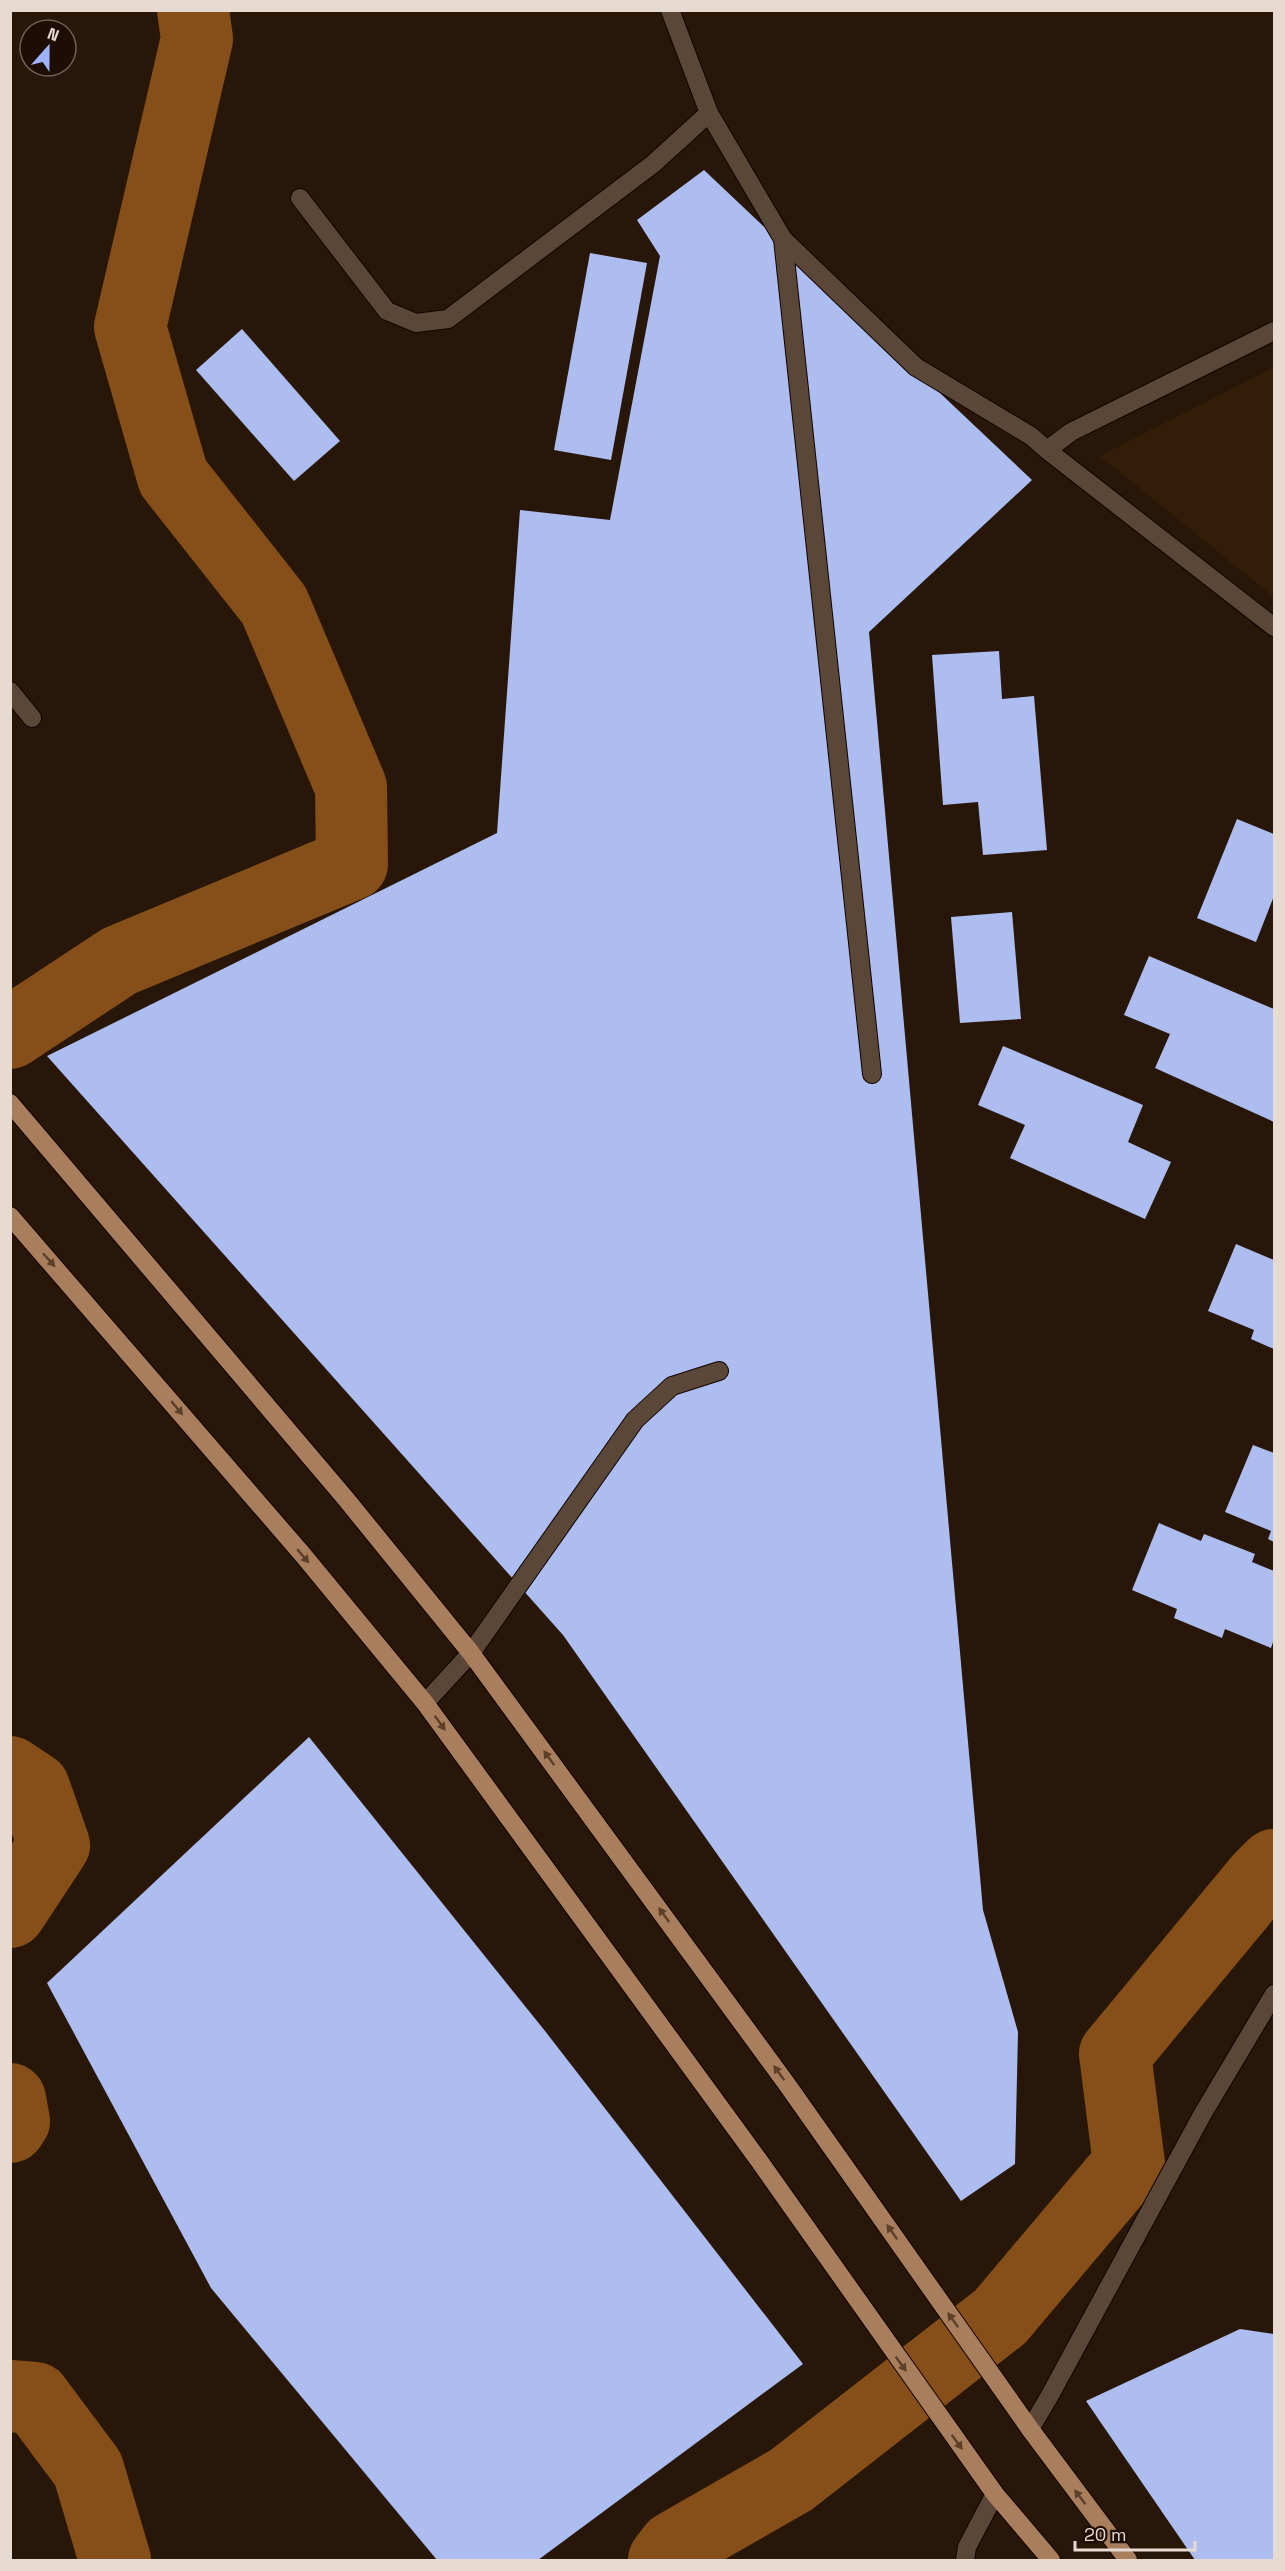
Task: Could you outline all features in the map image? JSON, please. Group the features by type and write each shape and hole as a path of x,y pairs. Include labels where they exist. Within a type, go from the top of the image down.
{"main road":[{"path":"10,1103 339,1491 471,1653 711,1979 1030,2429 1128,2560"},
{"path":"10,1216 288,1538 425,1703 760,2163 879,2334 995,2494 1051,2560"}],"street":[{"path":"670,10 709,113 783,239 916,367 1031,436 1275,627"},
{"path":"300,198 387,312 416,323 448,319 653,164 709,113"},
{"path":"783,239 872,1074"},
{"path":"1047,450 1071,432 1275,331"},
{"path":"10,691 32,718"},
{"path":"425,1703 471,1653 636,1420 672,1386 719,1371"},
{"path":"1030,2429 1202,2115 1275,1994"},
{"path":"964,2560 967,2547 995,2494"}],"shaded area":[{"path":"1274,367 1274,597 1100,456"}],"building":[{"path":"704,170 1032,480 869,632 983,1910 1018,2032 1015,2164 961,2201 563,1635 47,1056 497,833 520,510 610,520 660,256 637,220"},
{"path":"590,253 647,263 611,460 554,450"},
{"path":"242,329 340,441 294,481 196,370"},
{"path":"999,651 1002,699 1034,696 1047,850 983,855 978,802 943,805 932,655"},
{"path":"1237,819 1274,834 1274,896 1256,942 1197,918"},
{"path":"1012,912 1021,1019 960,1023 951,917"},
{"path":"1149,956 1274,1009 1274,1122 1155,1068 1170,1034 1124,1015"},
{"path":"1003,1046 1143,1105 1128,1142 1171,1162 1145,1219 1010,1158 1025,1125 978,1105"},
{"path":"1236,1244 1274,1260 1274,1349 1251,1339 1254,1330 1208,1311"},
{"path":"1253,1445 1274,1453 1274,1542 1268,1539 1271,1531 1225,1512"},
{"path":"1159,1523 1201,1541 1204,1534 1255,1554 1252,1562 1274,1571 1274,1639 1271,1648 1225,1629 1222,1638 1174,1618 1177,1609 1132,1590"},
{"path":"309,1737 545,2031 803,2364 538,2560 437,2560 211,2288 47,1983"},
{"path":"1240,2329 1274,2334 1274,2560 1195,2560 1086,2401"}],"waterway":[{"path":"10,1033 119,961 352,864 351,787 274,605 173,477 130,327 197,39 193,10"},
{"path":"10,1772 34,1788 54,1845 10,1912"},
{"path":"664,2560 674,2547 791,2480 1000,2317 1129,2164 1115,2054 1274,1865"},
{"path":"10,2099 14,2121 10,2127"},
{"path":"10,2396 35,2398 88,2469 115,2560"}]}
